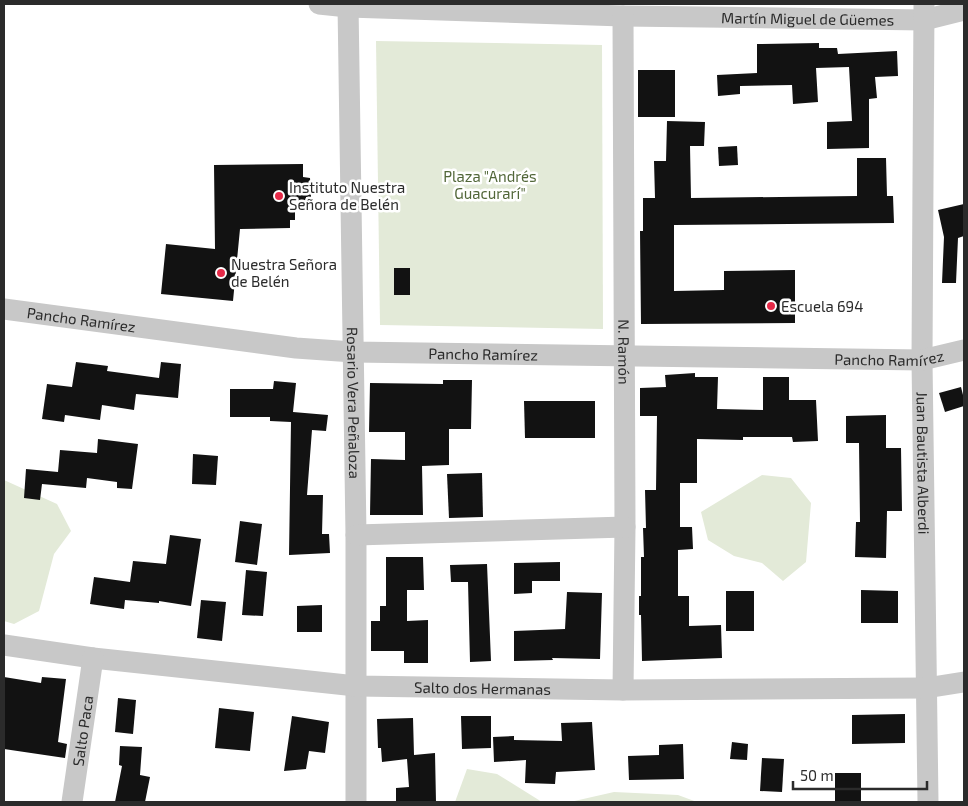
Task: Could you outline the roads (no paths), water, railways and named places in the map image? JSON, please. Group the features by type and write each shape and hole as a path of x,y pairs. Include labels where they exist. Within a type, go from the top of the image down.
{"street":[{"name":"Martín Miguel de Güemes","path":"319,4 623,16 964,10"},
{"name":"Rosario Vera Peñaloza","path":"348,5 356,535 356,802"},
{"name":"Juan Bautista Alberdi","path":"924,12 922,360 928,802"},
{"name":"N. Ramón","path":"623,16 623,690"},
{"name":"Pancho Ramírez","path":"4,309 296,348 353,352 922,360 964,350"},
{"path":"356,535 624,527"},
{"name":"Salto dos Hermanas","path":"4,645 92,658 356,686 623,690 926,688 964,682"},
{"name":"Salto Paca","path":"72,802 92,658"}],"place":[{"name":"Instituto Nuestra Señora de Belén","path":"279,196"},
{"name":"Nuestra Señora de Belén","path":"221,273"},
{"name":"Escuela 694","path":"771,306"}],"park label":[{"name":"Plaza \"Andrés Guacurarí\"","path":"490,184"}]}
